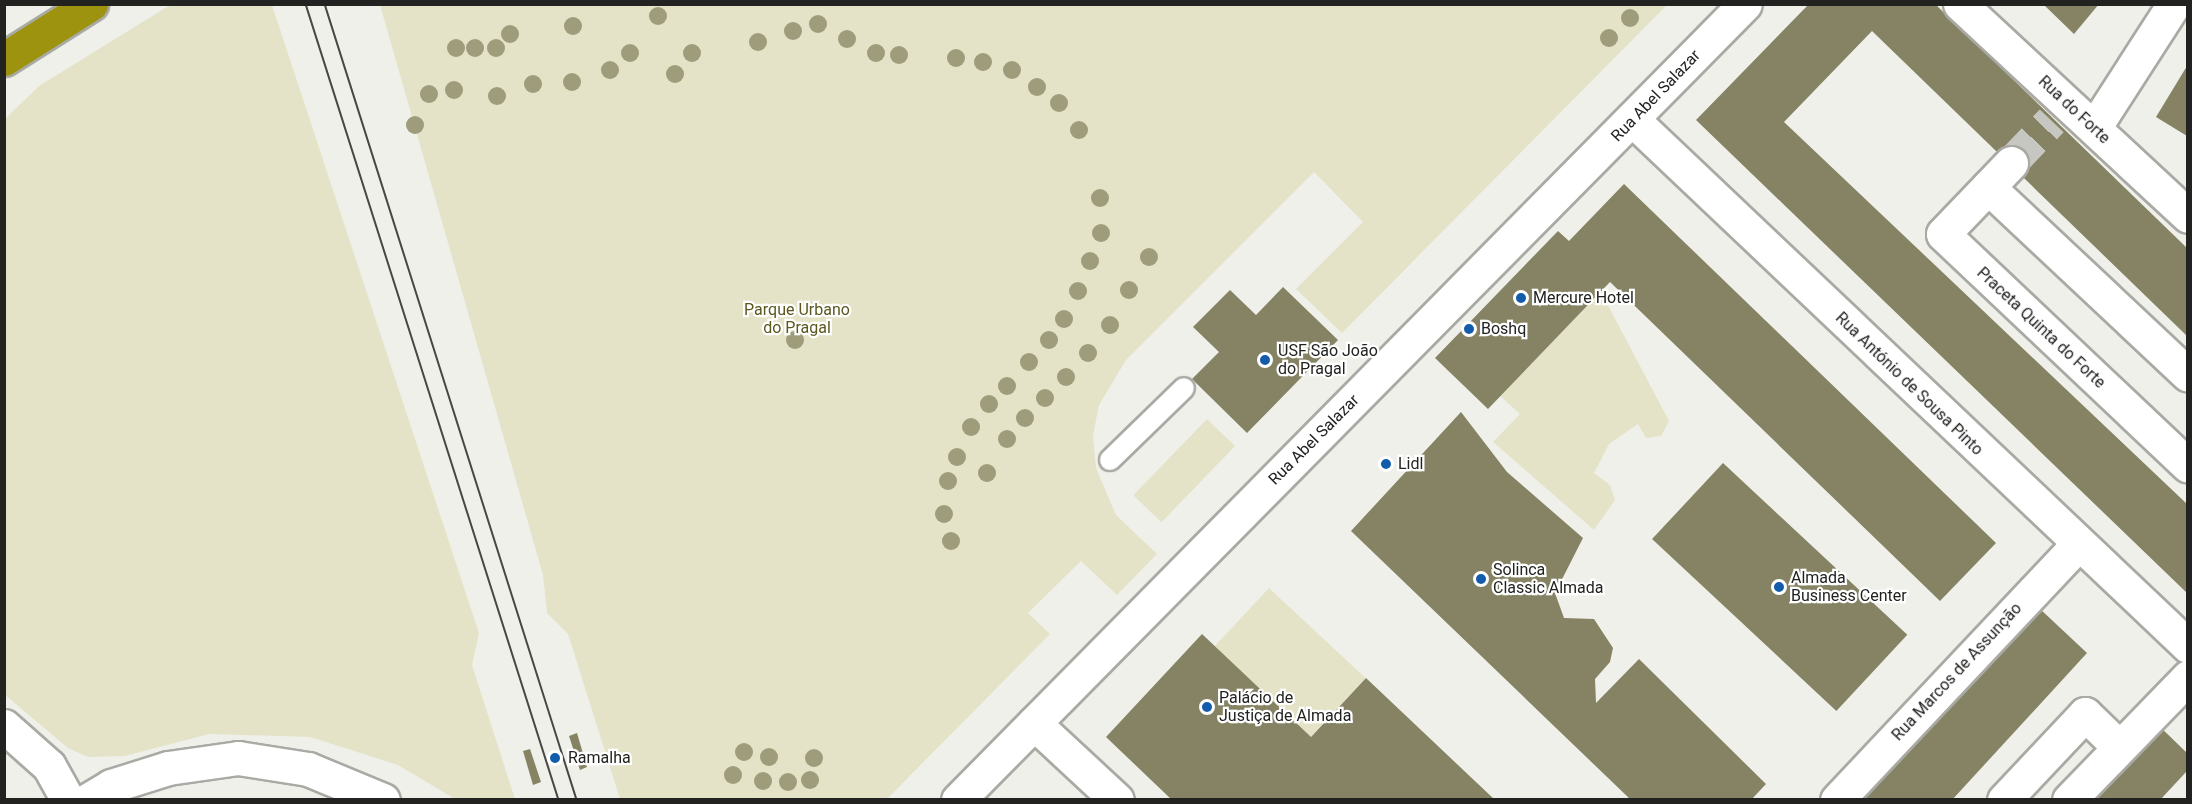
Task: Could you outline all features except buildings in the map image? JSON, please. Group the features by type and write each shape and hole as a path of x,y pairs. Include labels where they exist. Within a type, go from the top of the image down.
{"highway":[{"path":"4,59 91,4"}],"street":[{"name":"Rua Abel Salazar","path":"958,800 1633,120 1745,4"},
{"name":"Rua do Forte","path":"1960,4 2059,112 2094,128 2187,216"},
{"path":"2094,128 2174,4"},
{"name":"Rua António de Sousa Pinto","path":"1633,120 2077,545 2187,646"},
{"name":"Praceta Quinta do Forte","path":"2011,164 1943,234 2187,466"},
{"path":"1988,188 2187,375"},
{"name":"Rua Marcos de Assunção","path":"1837,800 2077,545"},
{"path":"2069,800 2187,677"},
{"path":"2004,800 2085,714 2119,747"},
{"path":"1034,723 1117,800"},
{"path":"4,726 49,766 68,800"},
{"path":"87,800 111,786 168,768 238,758 308,769 383,800"}],"lane":[{"path":"1110,460 1184,388"}],"green space":[{"name":"Parque Urbano do Pragal","path":"380,4 1667,5 1342,333 1296,289 1363,222 1314,172 1126,360 1099,405 1093,436 1096,468 1116,515 1157,554 1117,595 1081,561 1028,613 1050,634 886,800 620,799 568,634 547,613 543,575"},
{"path":"170,5 272,5 479,633 472,665 515,799 455,799 398,765 310,737 209,734 125,756 88,757 68,748 5,695 5,119 39,86"},
{"path":"1601,292 1669,421 1661,436 1646,438 1638,424 1609,444 1594,473 1610,485 1615,500 1594,530 1493,442 1520,414 1500,396"},
{"path":"1207,419 1235,446 1161,522 1133,495"},
{"path":"1269,588 1366,678 1310,737 1214,647"}],"tunnel":[{"path":"2011,163 2052,120"}],"tram line":[{"path":"306,4 559,800"},
{"path":"325,4 577,800"}],"place":[{"name":"Mercure Hotel","path":"1521,298"},
{"name":"Boshq","path":"1469,329"},
{"name":"USF São João do Pragal","path":"1265,360"},
{"name":"Lidl","path":"1386,464"},
{"name":"Solinca Classic Almada","path":"1481,579"},
{"name":"Almada Business Center","path":"1779,587"},
{"name":"Palácio de Justiça de Almada","path":"1207,707"},
{"name":"Ramalha","path":"555,758"}]}
